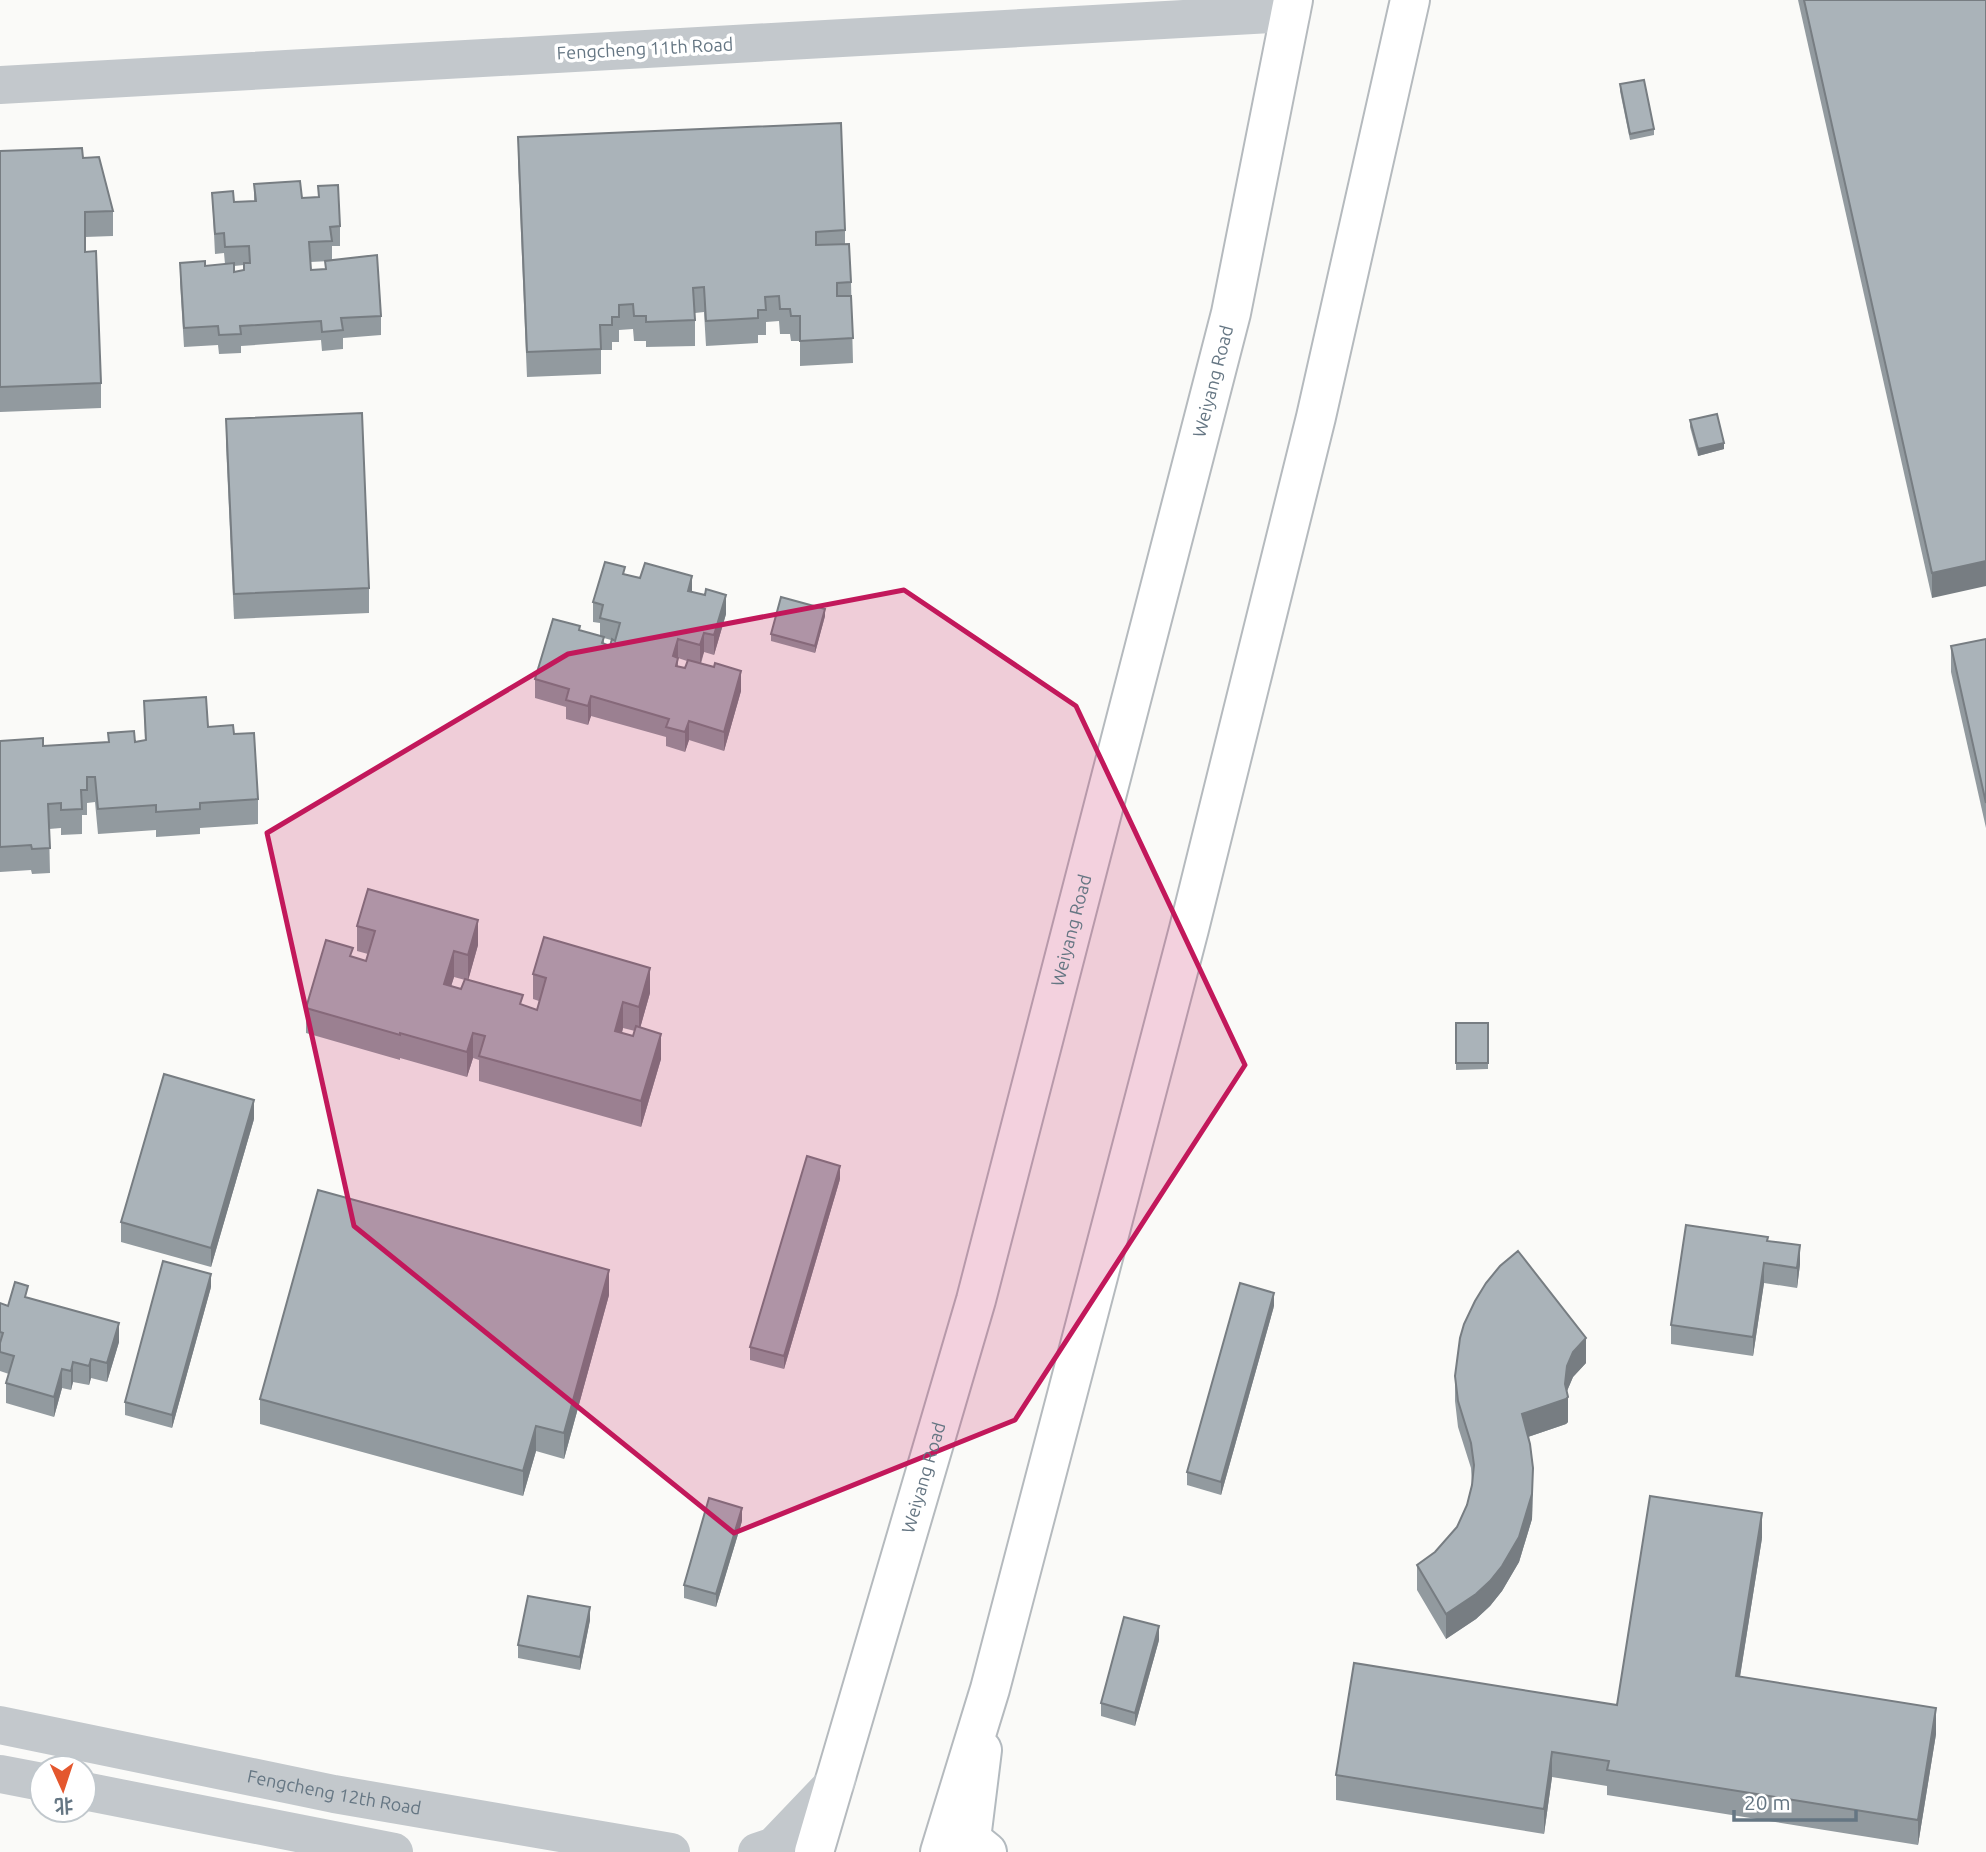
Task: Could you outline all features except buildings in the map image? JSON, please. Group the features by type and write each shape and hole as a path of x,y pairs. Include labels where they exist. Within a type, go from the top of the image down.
{"main road":[{"path":"940,1852 990,1689 1222,794 1316,417 1410,0"},
{"name":"Weiyang Road","path":"814,1852 976,1300 1231,313 1292,6"},
{"path":"987,1852 971,1839 990,1689"}],"street":[{"name":"Fengcheng 11th Road","path":"0,85 1292,6"},
{"name":"Fengcheng 12th Road","path":"0,1725 334,1794 671,1852"},
{"path":"0,1774 28,1780"},
{"path":"757,1852 774,1846 837,1780"},
{"path":"98,1794 394,1852"}],"highlighted area":[{"path":"904,590 1076,706 1245,1065 1015,1420 734,1533 354,1226 267,833 568,654"}]}
